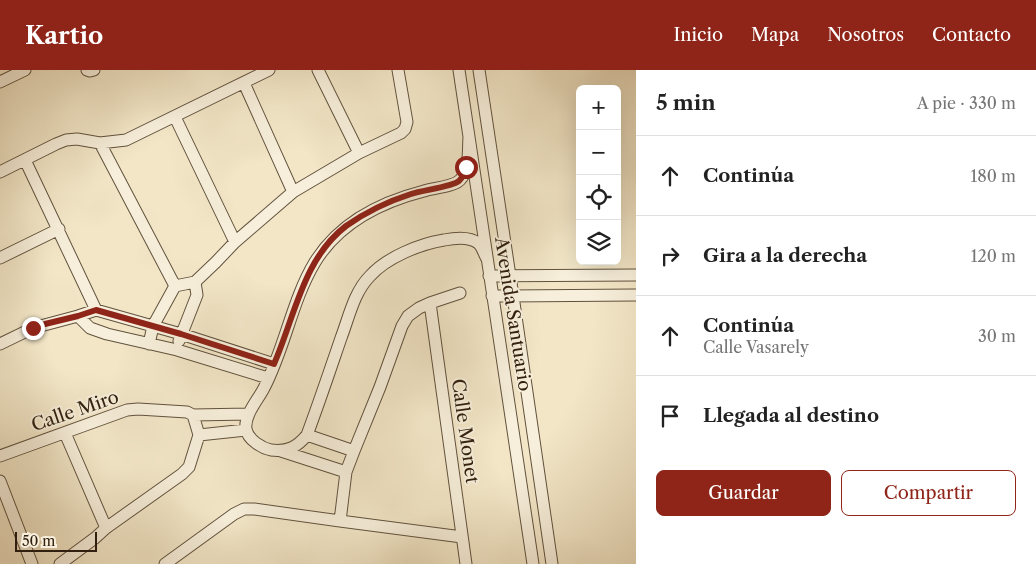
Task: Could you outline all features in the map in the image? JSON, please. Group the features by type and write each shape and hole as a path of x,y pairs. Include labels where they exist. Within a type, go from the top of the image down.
{"street":[{"path":"0,82 25,70"},
{"path":"87,70 94,70"},
{"path":"0,172 66,140 77,139 100,144 126,140 269,70"},
{"path":"318,70 359,153"},
{"path":"150,344 153,326 175,286 195,282 235,242 293,192 359,153 401,133 405,129 407,122 398,70"},
{"name":"Avenida Santuario","path":"459,70 533,564"},
{"name":"Avenida Santuario","path":"479,70 514,296 552,564"},
{"path":"244,83 293,192"},
{"path":"174,118 235,242"},
{"path":"346,472 259,445 246,430 247,418 274,364 302,288 314,264 328,243 352,222 387,203 459,181 466,167 469,137"},
{"path":"100,144 175,286"},
{"path":"25,160 96,310"},
{"path":"0,258 59,229"},
{"path":"280,451 290,449 299,444 307,435 352,306 370,275 380,266 402,254 427,244 449,239 467,239 478,243 487,259"},
{"path":"489,276 636,275"},
{"path":"177,350 181,334 197,295 195,282"},
{"path":"340,521 346,472 402,326 408,316 419,308 460,293"},
{"path":"492,296 636,295"},
{"name":"Calle Monet","path":"430,303 466,564"},
{"path":"0,344 39,326 96,310 181,334 274,364"},
{"path":"78,316 90,328 106,334 177,350 268,378"},
{"name":"Calle Miro","path":"0,456 127,410 187,412 193,415 249,414"},
{"path":"60,564 189,467 198,435 193,415"},
{"path":"198,435 246,430"},
{"path":"65,433 106,528"},
{"path":"307,435 354,451"},
{"path":"0,481 32,564"},
{"path":"165,564 234,514 244,509 462,537"}],"route":[{"path":"33,328 96,310 181,334 274,364 302,288 320,253 328,243 346,226 387,203 459,181 466,167"}]}
